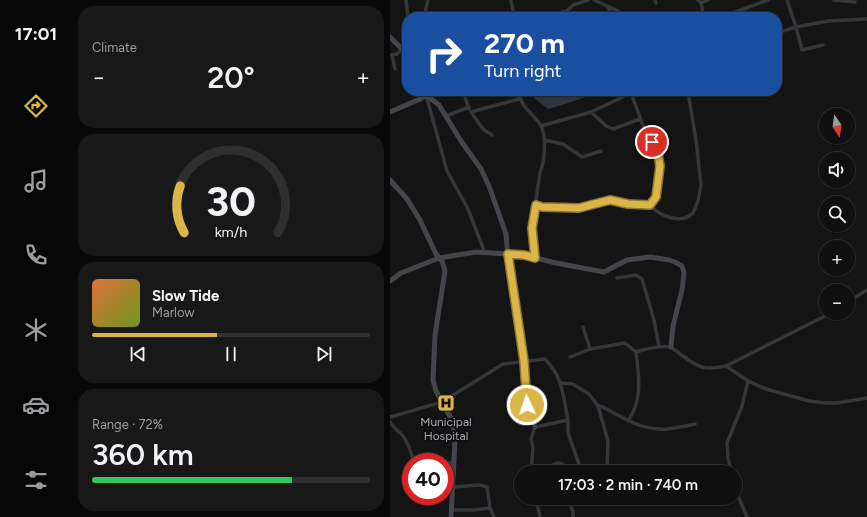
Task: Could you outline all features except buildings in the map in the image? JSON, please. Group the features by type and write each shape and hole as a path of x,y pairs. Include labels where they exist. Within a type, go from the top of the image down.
{"street":[{"path":"406,0 407,12"},
{"path":"425,12 428,0"},
{"path":"511,0 513,12"},
{"path":"564,12 568,11 573,5 588,0"},
{"path":"594,0 619,12"},
{"path":"703,12 700,1 708,0"},
{"path":"735,12 767,0"},
{"path":"787,0 802,50 823,45"},
{"path":"834,0 855,2"},
{"path":"607,6 610,12"},
{"path":"782,31 796,27 828,21 867,19"},
{"path":"390,37 402,49 397,54 391,55 396,69"},
{"path":"390,112 420,99 422,96"},
{"path":"426,96 447,170 468,209 485,253"},
{"path":"428,96 439,105 460,141 481,170 489,186 506,234 524,361 527,405 535,427 531,439 533,448 532,465"},
{"path":"465,96 471,112 483,129 492,135"},
{"path":"541,126 590,112 623,96"},
{"path":"633,96 639,111 640,120 658,154 660,166 656,197 650,205"},
{"path":"650,205 655,212 669,217 685,218 693,214 701,185 689,98"},
{"path":"471,112 519,99 541,126 544,140 544,165 540,172 532,228 535,258"},
{"path":"446,116 469,107"},
{"path":"590,112 606,126 613,129 640,120"},
{"path":"544,140 563,144 582,157 601,151"},
{"path":"390,180 407,199 420,220 439,258 442,261 445,271 435,335 433,380 436,391 453,422 455,441 454,463"},
{"path":"536,205 542,207 579,208 610,200 628,204 650,205"},
{"path":"390,281 401,273 439,258 476,252 524,255 604,272 627,260 650,257 669,260 682,266 684,273 682,290 673,326 671,347"},
{"path":"618,278 636,275 642,279 654,320 659,347"},
{"path":"855,298 867,290"},
{"path":"636,352 659,347 671,347 691,362 703,368 711,369 726,366 819,319"},
{"path":"583,327 590,349"},
{"path":"570,357 590,349 625,343 636,352 640,386 633,414 628,422"},
{"path":"390,416 442,402 503,364 545,358 552,366 561,383 568,420 568,433 579,465"},
{"path":"726,366 748,381 766,390 809,401 837,403 867,398"},
{"path":"730,465 727,443 742,406 748,381"},
{"path":"561,383 573,384 589,394 598,406 608,441 607,465"},
{"path":"598,406 603,407 628,422 642,427 666,429 695,424"},
{"path":"535,427 568,420"},
{"path":"390,422 410,446 412,453"},
{"path":"454,487 480,485 487,487 490,508 494,517"},
{"path":"451,505 451,517"},
{"path":"537,505 540,517"},
{"path":"570,505 573,517"},
{"path":"742,505 747,517"},
{"path":"451,510 490,508"}],"shaded area":[{"path":"534,96 589,96 548,109 534,98"}],"place":[{"name":"Municipal Hospital","path":"446,403"}],"route":[{"path":"527,405 524,361 508,254 524,255 535,258 532,228 536,205 542,207 579,208 601,201 610,200 628,204 650,205 656,197 660,166 658,154 652,142"}]}
